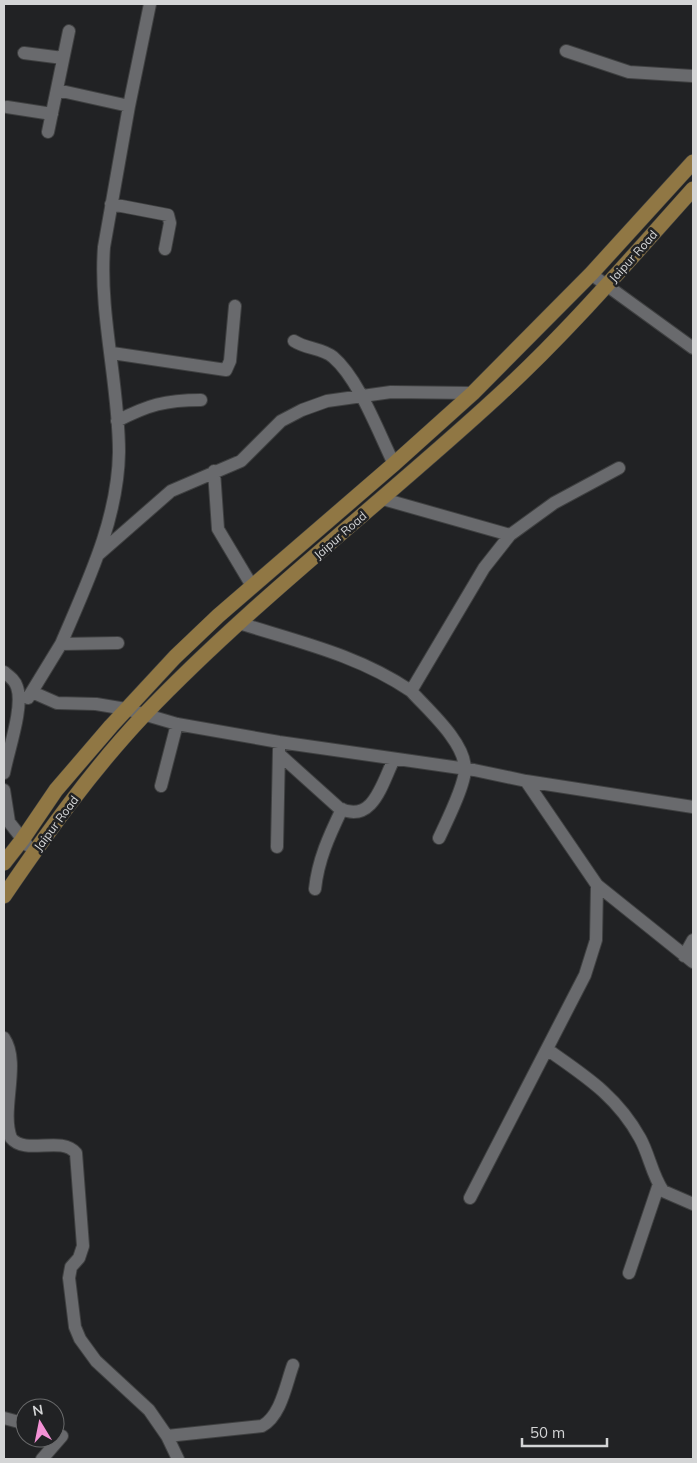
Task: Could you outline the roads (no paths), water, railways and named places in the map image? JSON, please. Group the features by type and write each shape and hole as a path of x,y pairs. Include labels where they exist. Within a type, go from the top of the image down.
{"main road":[{"name":"Jaipur Road","path":"5,859 22,840 56,790 182,650 252,586 394,464 472,392 591,274 693,162"},
{"name":"Jaipur Road","path":"4,896 71,801 144,716 239,623 388,495 501,394 607,285 693,189"},
{"path":"380,476 388,495"}],"street":[{"path":"17,712 32,692 61,644 99,554 117,476 119,451 112,353 102,271 111,204 150,4"},
{"path":"48,132 68,31"},
{"path":"566,52 629,72 693,76"},
{"path":"24,53 63,58"},
{"path":"57,90 129,106"},
{"path":"7,106 52,114"},
{"path":"111,204 168,215 170,222 165,249"},
{"path":"591,274 693,348"},
{"path":"112,353 226,370 230,361 235,306"},
{"path":"294,341 333,358 361,396 394,464"},
{"path":"99,554 170,491 241,461 277,424 302,410 327,401 361,396 419,390 472,392"},
{"path":"116,421 158,403 173,400 200,400"},
{"path":"411,691 474,583 510,534 554,503 619,468"},
{"path":"214,471 218,529 252,586"},
{"path":"388,495 510,534"},
{"path":"239,623 350,657 384,673 411,691 455,741 461,753 465,770 439,838"},
{"path":"61,644 118,643"},
{"path":"4,673 17,685 17,712 4,773"},
{"path":"32,692 58,703 96,704 126,710 279,748 394,759 526,782 693,807"},
{"path":"161,786 177,724"},
{"path":"279,748 342,809 351,814 359,813 370,805 394,759"},
{"path":"278,847 279,748"},
{"path":"526,782 597,885 688,959 693,940"},
{"path":"4,790 9,822 34,853"},
{"path":"315,889 321,854 342,809"},
{"path":"470,1198 585,975 592,954 596,932 597,885"},
{"path":"4,1038 8,1044 10,1057 8,1123 11,1138 20,1144 65,1146 72,1148 76,1153 83,1246 79,1258 71,1267 69,1278 75,1327 80,1339 96,1361 148,1410 168,1436 178,1459"},
{"path":"548,1050 595,1083 614,1100 640,1138 659,1184 670,1195 693,1204"},
{"path":"629,1273 659,1184"},
{"path":"168,1436 262,1426 270,1422 293,1365"},
{"path":"42,1459 52,1448"}]}
